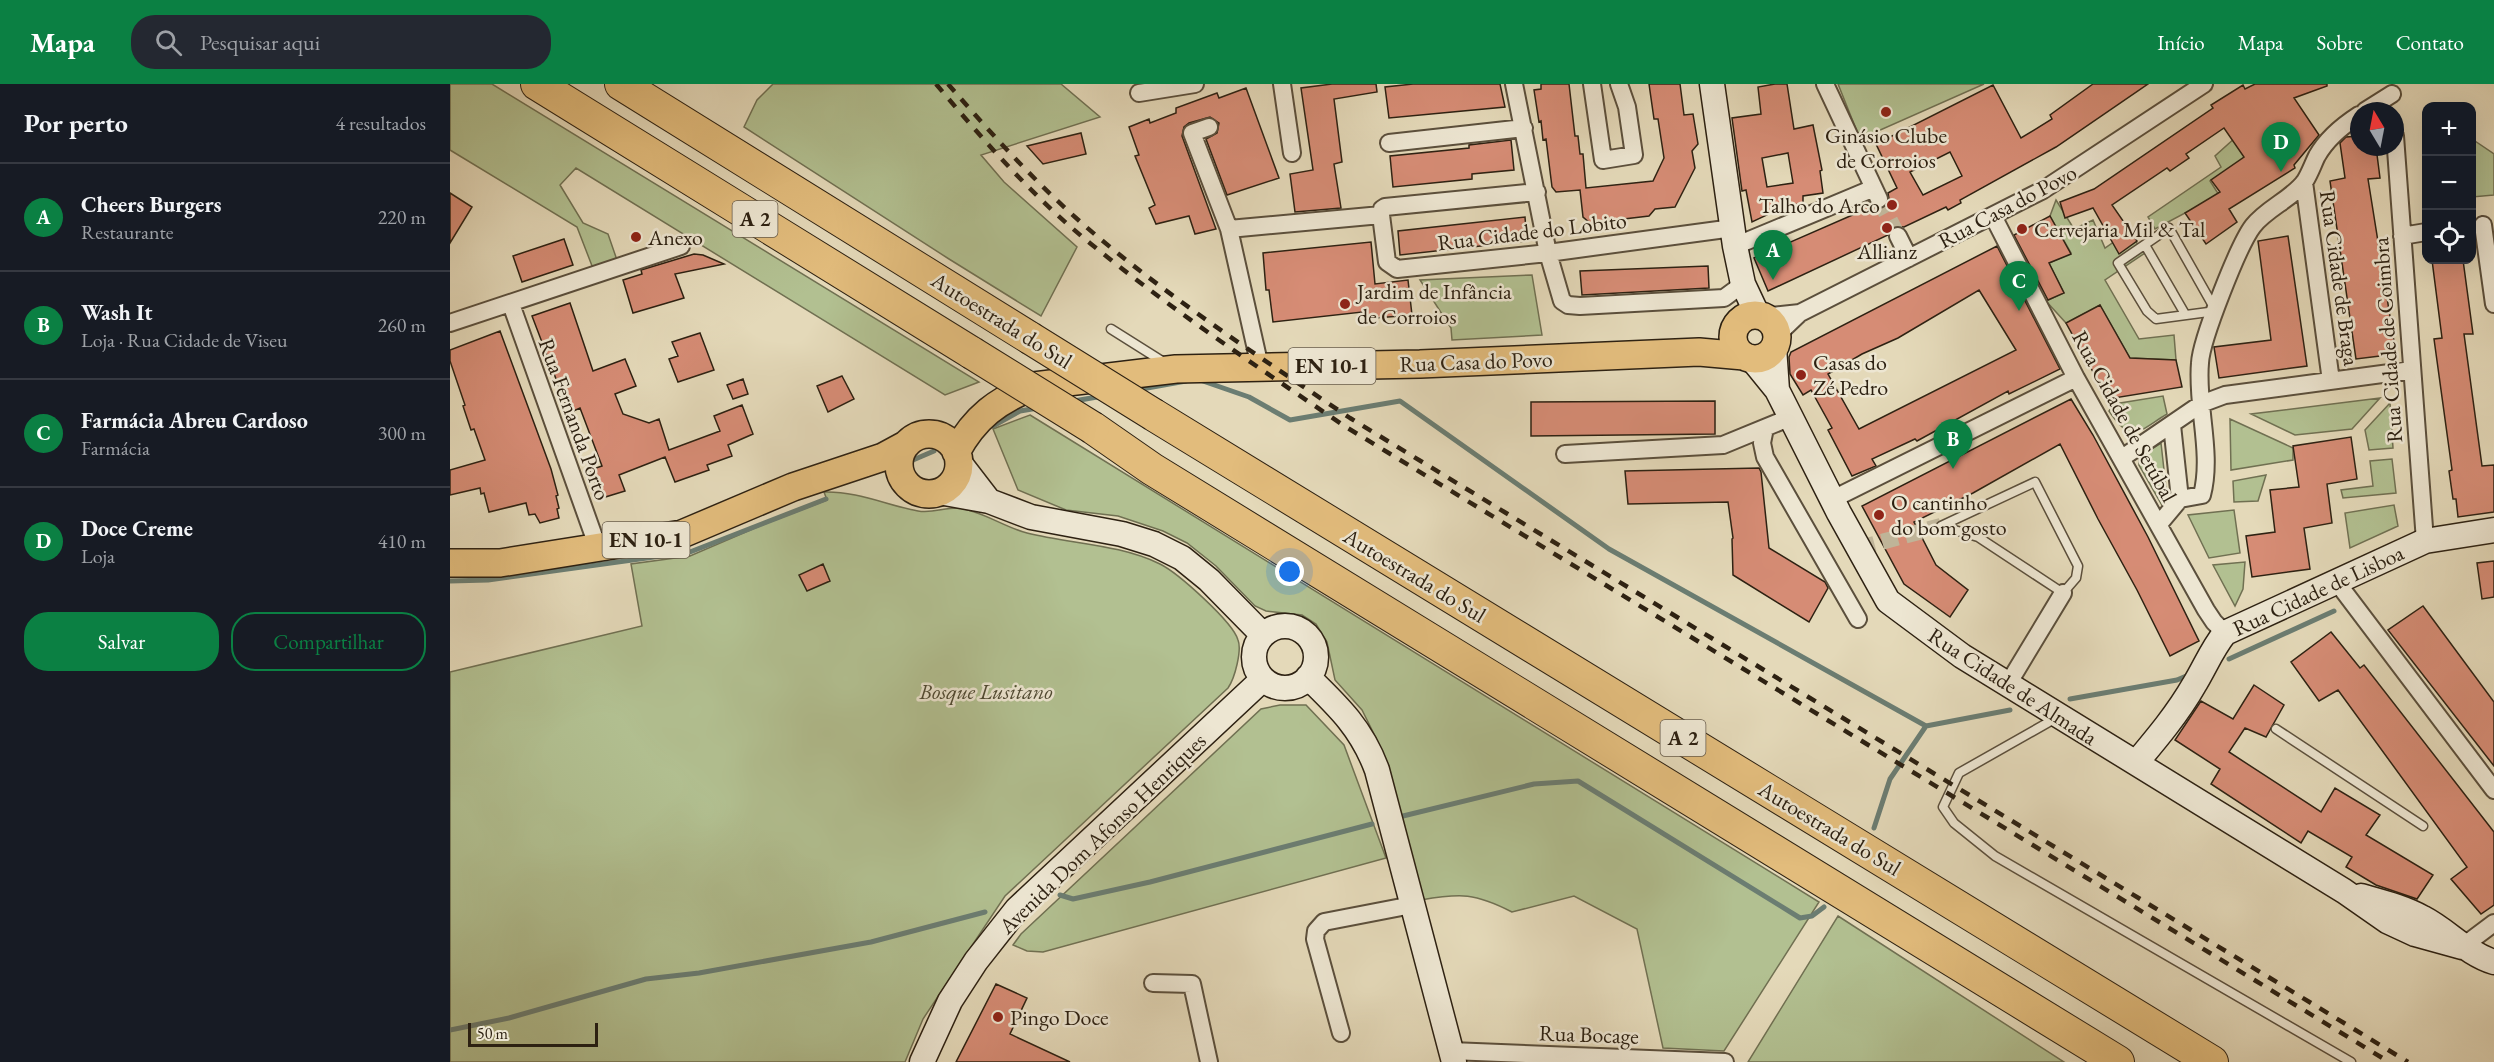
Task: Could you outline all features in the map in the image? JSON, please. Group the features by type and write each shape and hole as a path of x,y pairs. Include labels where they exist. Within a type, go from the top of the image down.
{"highway":[{"name":"Autoestrada do Sul","path":"537,84 1093,428 1152,469 2118,1062"},
{"name":"Autoestrada do Sul","path":"621,84 1154,415 2212,1062"}],"main road":[{"name":"Rua Casa do Povo","path":"450,563 500,563 682,534 793,487 883,457 917,440 976,421 1014,393 1034,386 1176,369 1420,364 1699,352 1755,336"},
{"name":"Rua Casa do Povo","path":"958,457 976,421"},
{"path":"909,487 900,471 899,461 917,440 945,439 958,457"},
{"name":"EN 10-1","path":"909,487 929,494 939,492 954,481 958,457"},
{"name":"Rua Casa do Povo","path":"831,474 876,477 909,487"}],"street":[{"path":"1139,93 1195,84"},
{"path":"1282,84 1292,153"},
{"path":"1514,84 1548,253 1562,301 1569,305 1724,298 1743,284"},
{"path":"1592,84 1603,160 1634,155 1627,107 1619,84"},
{"path":"1712,84 1734,237 1755,336"},
{"name":"Rua Cidade do Lobito","path":"1381,215 1386,259 1394,268 1734,237 1876,193 1825,84"},
{"name":"Rua Casa do Povo","path":"1755,336 2043,190 2083,166 2204,84"},
{"path":"2159,524 2181,499 2202,495 2206,478 2198,381 2200,358 2216,311 2253,226 2304,182 2319,153 2335,132 2350,121"},
{"path":"1209,127 1192,133 1228,229 1260,367"},
{"path":"1389,143 1524,128"},
{"name":"Rua Cidade de Coimbra","path":"2396,156 2425,540"},
{"name":"Rua Cidade de Braga","path":"2304,182 2331,381"},
{"path":"1228,229 1381,215 1385,207 1537,192"},
{"name":"Rua Cidade de Setúbal","path":"1993,216 2076,378 2214,622 2220,640"},
{"path":"2483,225 2494,304"},
{"path":"2402,236 2422,233"},
{"path":"1898,236 1909,258"},
{"path":"450,323 681,246"},
{"name":"Rua Fernanda Porto","path":"510,304 598,548"},
{"name":"Rua Casa do Povo","path":"1755,336 1800,313"},
{"name":"Rua Cidade de Almada","path":"1755,336 1777,390 1888,601 1937,639 2344,891 2394,905 2424,919 2478,955 2494,976"},
{"path":"2122,458 2201,404 2225,395 2412,370"},
{"path":"1833,499 2076,378"},
{"path":"1565,454 1723,445 1791,417"},
{"path":"2172,425 2181,499"},
{"path":"1765,428 1762,443 1766,457 1858,619"},
{"path":"958,457 989,501"},
{"path":"939,492 989,501 1031,517 1122,534 1154,544 1182,558 1200,573 1263,635"},
{"name":"Rua Cidade de Lisboa","path":"2136,764 2164,730 2194,686 2220,640 2336,581 2425,540 2494,530"},
{"path":"2336,581 2494,790"},
{"path":"2008,684 2063,593"},
{"path":"1282,626 1302,631 1314,647 1316,658 1308,677 1291,687 1271,685 1263,679 1257,671 1254,652 1263,635 1282,626"},
{"path":"1308,677 1351,720 1369,747 1453,1056"},
{"name":"Avenida Dom Afonso Henriques","path":"922,1062 950,1001 976,961 1017,909 1263,679"},
{"path":"1341,1033 1316,939 1316,931 1324,922 1412,905"},
{"path":"2478,955 2494,923"},
{"path":"1153,983 1192,984 1209,1062"},
{"name":"Rua Bocage","path":"1453,1056 1725,1062"}],"lane":[{"path":"2169,228 2216,311 2156,319 2151,316 2118,263 2169,228"},
{"path":"2145,245 2185,314"},
{"path":"1111,329 1176,369"},
{"path":"2035,482 2078,566 2076,578 2063,593 1978,537 1941,526 2035,482"},
{"path":"2059,716 1959,773 1943,807 1954,823 1995,856 2351,1062"},
{"path":"2276,729 2423,826"}],"green space":[{"path":"450,84 492,84 979,382 945,395 576,168 560,185 583,223 608,234 618,263 594,271 577,227 450,150"},
{"path":"773,84 1061,84 1100,117 981,155 1004,182 1077,247 1041,316 744,127 757,100"},
{"name":"Ginásio Clube de Corroios","path":"1838,84 1984,84 1860,139"},
{"path":"2236,137 2275,143 2210,181 2219,195 2155,229 2148,217 2221,167 2215,156"},
{"path":"2476,142 2494,154 2494,195 2476,197"},
{"path":"2056,200 2074,229 2093,220 2105,248 2128,232 2145,253 2105,280 2139,339 2174,335 2176,360 2130,358 2100,305 2066,323 2046,301 2064,293 2049,263 2071,253 2050,216"},
{"path":"1532,275 1542,335 1452,340 1451,328 1420,280"},
{"path":"2163,396 2167,414 2135,432 2124,428 2109,411 2114,404"},
{"path":"2380,398 2352,429 2295,435 2251,414"},
{"path":"2390,403 2393,448 2369,450 2365,430"},
{"path":"1030,415 1819,902 1724,1051 1663,1048 1637,929 1574,896 1512,912 1488,901 1468,896 1421,900 1376,738 1362,710 1335,680 1327,642 1316,624 1302,615 1266,611 1255,606 1216,566 1187,543 1163,531 1118,516 1066,510 1018,490 993,429"},
{"path":"2230,419 2293,448 2293,460 2231,470"},
{"path":"2161,443 2167,497 2163,507 2139,465 2139,457"},
{"path":"2392,459 2396,493 2343,498 2341,490 2373,486 2370,461"},
{"path":"2266,475 2258,501 2234,502 2233,481"},
{"name":"Bosque Lusitano","path":"824,492 860,496 923,512 959,508 1027,533 1112,548 1160,564 1204,599 1234,632 1239,650 1231,683 1005,896 923,1019 905,1062 450,1062 450,672 642,626 631,564 690,556 827,500"},
{"path":"2394,505 2398,526 2350,548 2345,513"},
{"path":"2234,510 2240,553 2209,558 2188,515"},
{"path":"2245,562 2243,589 2235,606 2213,565"},
{"path":"1280,705 1306,705 1344,745 1386,858 1043,952 1027,951 1013,945 1021,934 1261,709"},
{"path":"1838,916 2064,1062 1748,1062"}],"building":[{"path":"1332,84 1376,84 1377,92 1334,99 1342,162 1334,164 1341,208 1295,212 1290,174 1313,170 1301,88"},
{"path":"1413,84 1500,84 1505,107 1389,118 1385,87"},
{"path":"1541,84 1569,84 1575,136 1578,136 1580,154 1583,154 1586,188 1653,181 1664,158 1658,119 1654,119 1649,84 1680,84 1684,115 1693,114 1698,144 1692,151 1695,168 1675,207 1655,209 1649,216 1590,223 1583,217 1580,190 1556,192 1552,187 1546,139 1543,140 1534,90 1541,89"},
{"path":"1787,84 1794,129 1813,125 1822,170 1820,171 1823,193 1803,196 1803,204 1788,205 1752,222 1746,190 1742,191 1732,118 1761,114 1758,87","holes":["1788,153 1793,183 1767,187 1762,158"]},
{"path":"2093,84 2148,84 2056,147 1960,200 1961,203 1948,210 1946,207 1904,227 1894,226 1888,235 1768,291 1754,258 1857,213 1856,209 1869,202 1878,209 1887,205 1888,193 1897,188 1876,144 1993,85 2021,138 2052,119 2050,115","holes":["1950,152 1962,176 1923,195 1910,172"]},
{"path":"2255,84 2327,84 2327,86 2294,98 2319,135 2294,165 2295,168 2229,209 2237,222 2206,244 2185,213 2220,192 2211,180 2244,157 2224,128 2186,154 2189,158 2170,171 2167,168 2112,205 2137,241 2119,254 2093,208 2065,218 2060,202 2094,189 2213,108 2211,105 2243,85 2245,89"},
{"path":"1246,88 1279,178 1227,195 1206,139 1217,133 1219,123 1210,117 1189,123 1184,127 1182,136 1216,229 1195,234 1189,216 1156,224 1149,208 1155,205 1135,156 1139,155 1129,127 1149,119 1150,123 1176,113 1176,108 1217,93 1219,98"},
{"path":"1081,133 1086,154 1043,164 1027,146"},
{"path":"2346,137 2350,137 2350,156 2377,156 2380,178 2368,179 2396,354 2356,359 2330,181 2345,178 2340,143"},
{"path":"1511,140 1514,170 1472,174 1472,179 1393,187 1390,156 1469,148 1469,145"},
{"path":"450,193 472,207 450,243"},
{"path":"2050,216 2071,254 2049,263 2064,293 2048,300 2014,235"},
{"path":"1525,217 1527,241 1400,255 1398,231"},
{"path":"2288,236 2307,366 2219,378 2214,347 2271,340 2258,241"},
{"path":"564,239 573,265 522,282 513,256"},
{"name":"Jardim de Infância de Corroios","path":"1371,242 1375,284 1408,280 1412,315 1376,318 1376,315 1362,316 1362,312 1273,322 1269,290 1266,290 1263,253"},
{"path":"1997,246 2060,369 2009,394 2008,391 1917,441 1915,439 1872,459 1876,466 1852,476 1828,430 1832,428 1811,390 1803,395 1790,374 1791,352","holes":["1979,290 2016,350 1859,429 1828,374 1862,354 1898,338"]},
{"path":"694,254 703,255 724,264 675,274 684,298 633,313 623,280 642,274 641,270"},
{"path":"2433,264 2464,264 2473,334 2464,334 2482,466 2494,465 2494,512 2458,517 2449,471 2452,470 2434,339 2442,338"},
{"path":"1708,266 1709,288 1582,295 1580,271"},
{"path":"570,303 593,371 625,359 636,386 615,394 623,414 649,423 659,419 669,450 720,431 714,416 742,405 753,434 728,445 732,456 707,465 709,470 675,482 665,457 619,475 625,491 602,498 590,470 602,466 580,408 569,413 532,316"},
{"path":"2100,305 2130,358 2176,360 2182,387 2108,399 2066,323"},
{"path":"500,331 551,469 558,495 556,496 559,518 540,523 535,514 529,515 526,503 489,512 484,493 481,494 480,488 450,495 450,470 485,460 463,406 465,405 450,361 450,350"},
{"path":"700,333 714,370 678,382 669,359 678,356 672,342"},
{"path":"842,376 854,399 828,412 817,386"},
{"path":"743,379 748,394 733,399 727,385"},
{"path":"2071,399 2148,537 2199,641 2170,656 2060,444 1973,493 1914,522 1936,565 1968,590 1950,617 1904,584 1862,506"},
{"path":"1715,401 1715,434 1531,436 1531,402"},
{"path":"2351,437 2357,479 2327,484 2332,523 2304,528 2310,569 2252,577 2246,536 2275,532 2270,490 2299,487 2293,446"},
{"path":"1759,468 1769,548 1825,582 1828,588 1809,622 1733,575 1733,538 1728,502 1628,504 1625,471"},
{"path":"2494,561 2494,597 2482,599 2477,563"},
{"path":"823,564 830,581 807,591 799,575"},
{"path":"2423,606 2494,702 2494,766 2388,630"},
{"path":"2331,632 2360,668 2364,665 2494,832 2494,905 2481,914 2451,879 2467,867 2338,690 2319,701 2291,662"},
{"path":"2254,685 2284,705 2266,737 2245,728 2229,752 2321,812 2335,788 2380,815 2366,835 2433,875 2417,899 2376,885 2346,867 2352,857 2308,831 2301,843 2211,784 2220,769 2175,740 2201,701 2233,719"},
{"name":"Pingo Doce","path":"996,984 1027,998 1010,1034 1070,1062 956,1062"}],"waterway":[{"path":"1200,380 1249,397 1290,420 1400,401 1609,549 1926,726 2010,710"},
{"path":"1136,390 1186,381"},
{"path":"1074,401 1103,396"},
{"path":"993,426 1020,411 1038,408"},
{"path":"913,460 934,451"},
{"path":"450,581 488,580 690,552 826,499"},
{"path":"2229,659 2334,611"},
{"path":"2070,699 2177,680 2191,674"},
{"path":"1874,828 1890,779 1926,726"},
{"path":"1403,816 1534,784 1578,781 1800,918 1812,916 1824,907"},
{"path":"1060,895 1073,899 1150,882 1372,824"},
{"path":"450,1030 509,1018 646,979 699,973 871,942 985,912"}],"tunnel":[{"path":"1879,199 1898,236"},
{"path":"1859,548 1941,526"}],"railway":[{"path":"936,84 1029,188 1091,244 1248,361 1346,427 2389,1062"},
{"path":"948,84 1020,164 1098,237 1190,308 1350,418 2408,1062"}],"place":[{"name":"Ginásio Clube de Corroios","path":"1886,112"},
{"name":"Doce Creme","path":"2281,172"},
{"name":"Talho do Arco","path":"1892,205"},
{"name":"Allianz","path":"1887,228"},
{"name":"Cervejaria Mil & Tal","path":"2022,229"},
{"name":"Anexo","path":"636,237"},
{"name":"Cheers Burgers","path":"1773,280"},
{"name":"Jardim de Infância de Corroios","path":"1345,304"},
{"name":"Farmácia Abreu Cardoso","path":"2019,311"},
{"name":"Casas do Zé Pedro","path":"1801,375"},
{"name":"Wash It","path":"1953,469"},
{"name":"O cantinho do bom gosto","path":"1879,515"},
{"name":"Pingo Doce","path":"998,1017"}]}
